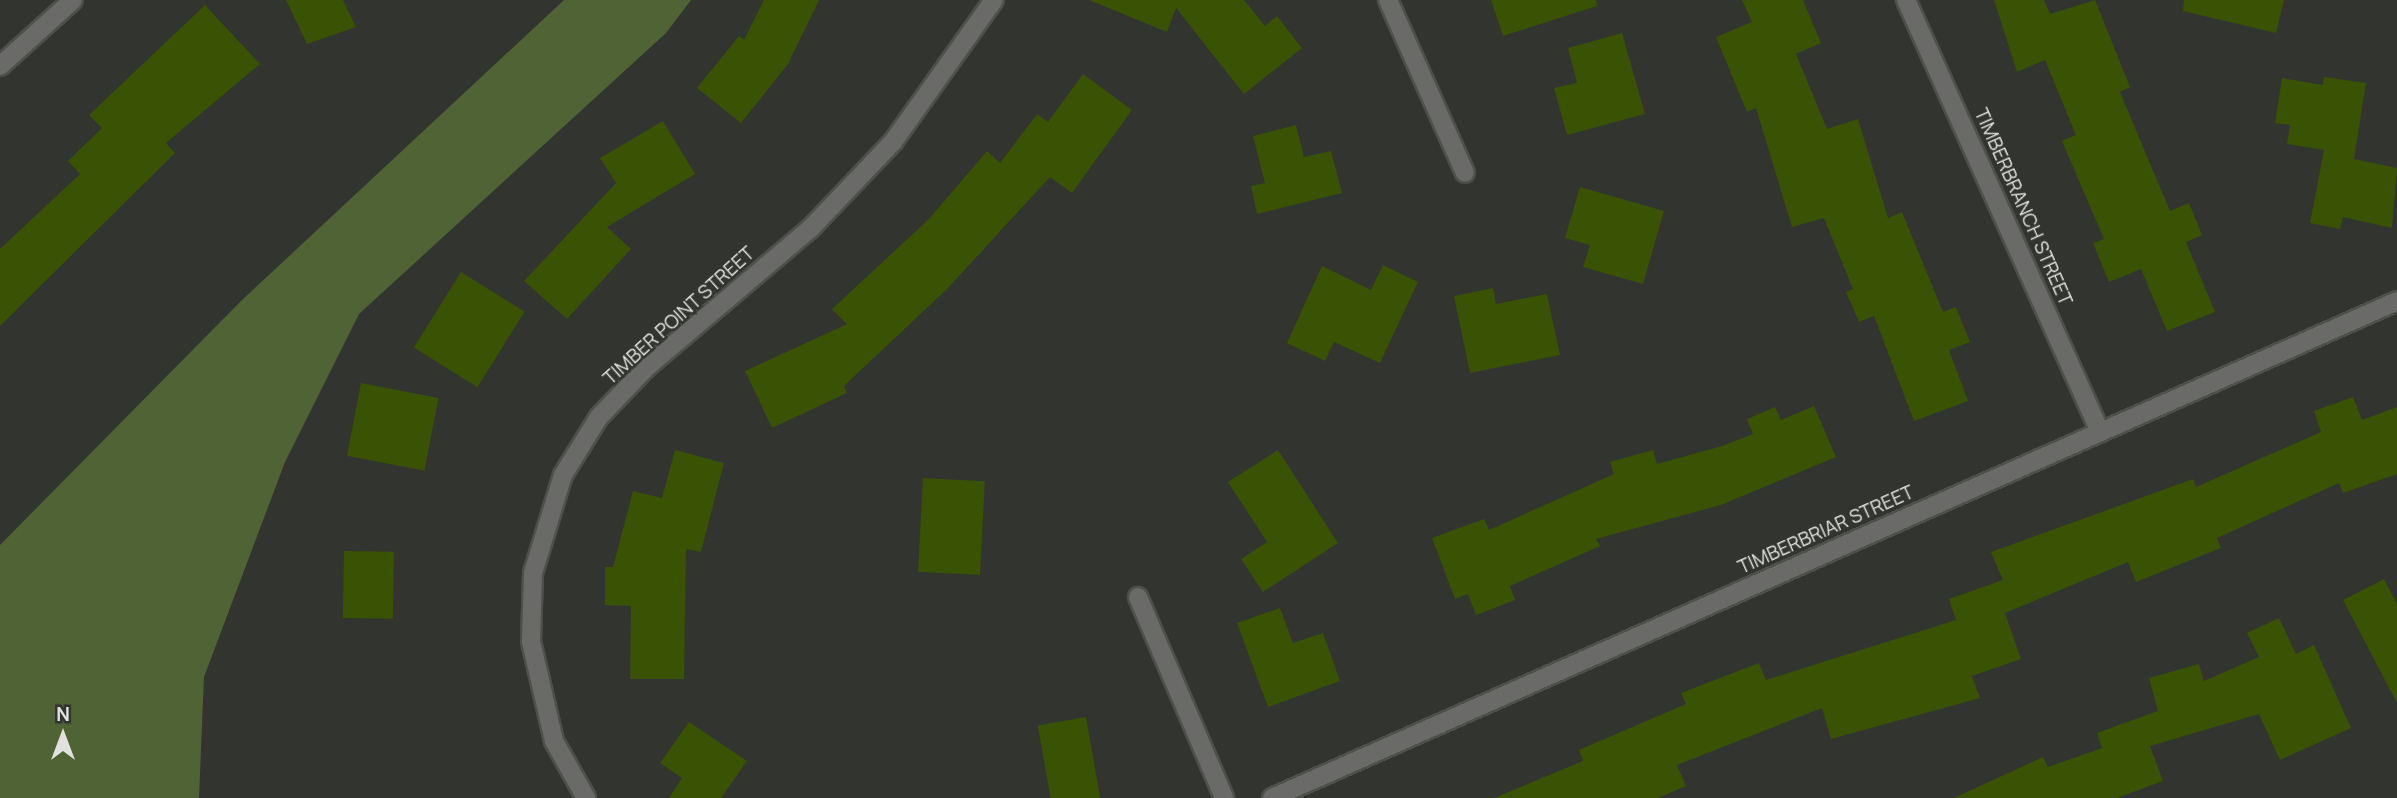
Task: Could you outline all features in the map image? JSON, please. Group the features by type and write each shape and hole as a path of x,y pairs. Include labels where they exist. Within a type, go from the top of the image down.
{"street":[{"path":"0,66 73,0"},
{"name":"TIMBER POINT STREET","path":"586,798 554,741 531,641 535,561 563,475 599,416 647,367 811,229 892,142 994,0"},
{"path":"1388,0 1465,173"},
{"name":"TIMBERBRANCH STREET","path":"1906,0 2101,432"},
{"name":"TIMBERBRIAR STREET","path":"1272,798 2397,301"},
{"path":"1138,597 1224,798"}],"green space":[{"path":"564,0 691,0 666,33 359,314 285,462 204,677 199,798 0,798 0,545 242,300"}],"building":[{"path":"286,0 343,0 356,27 307,44"},
{"path":"764,0 819,0 788,64 741,123 697,88 739,36 744,40"},
{"path":"1089,0 1244,0 1265,26 1277,16 1302,48 1244,94 1176,8 1167,32"},
{"path":"1491,0 1596,0 1597,6 1503,36"},
{"path":"1742,0 1803,0 1821,43 1796,54 1827,129 1858,119 1888,218 1902,212 1943,312 1956,307 1970,342 1949,350 1968,401 1914,421 1874,316 1859,322 1846,292 1853,289 1824,218 1792,227 1756,108 1747,112 1716,37 1752,22"},
{"path":"1994,0 2044,0 2050,14 2095,0 2130,87 2120,92 2170,211 2189,203 2202,235 2186,242 2215,312 2167,331 2141,269 2109,282 2093,243 2104,239 2062,141 2076,135 2045,60 2017,72"},
{"path":"2184,0 2284,0 2276,33 2183,11"},
{"path":"205,5 260,64 166,143 175,153 0,326 0,249 80,174 68,161 102,128 89,115"},
{"path":"1622,33 1645,114 1567,135 1554,88 1577,83 1568,48"},
{"path":"1083,74 1132,110 1072,193 1050,177 947,289 844,386 847,393 772,428 745,371 847,324 832,309 929,219 987,151 1000,163 1037,114 1048,122"},
{"path":"2324,77 2366,83 2354,159 2397,168 2392,228 2343,217 2340,229 2310,223 2324,150 2287,144 2290,125 2275,123 2282,78 2323,85"},
{"path":"663,121 695,174 607,227 631,249 567,319 524,281 616,183 600,158"},
{"path":"1296,125 1304,157 1331,151 1342,193 1257,214 1251,186 1265,183 1253,136"},
{"path":"1580,187 1664,211 1643,284 1583,267 1590,245 1565,238"},
{"path":"1383,265 1418,282 1380,363 1334,342 1325,361 1287,343 1322,266 1371,290"},
{"path":"461,272 525,312 477,387 414,347"},
{"path":"1493,288 1496,304 1547,294 1560,355 1470,373 1454,296"},
{"path":"361,383 439,398 424,471 347,456"},
{"path":"2353,397 2362,420 2397,407 2397,474 2343,493 2339,483 2217,538 2221,548 2136,582 2128,562 2005,613 2021,659 1972,676 1980,698 1831,739 1822,708 1677,765 1686,786 1658,798 1494,798 1583,761 1579,750 1686,704 1681,693 1759,663 1766,680 1956,620 1949,599 2003,580 1991,552 2193,479 2196,487 2321,432 2314,411"},
{"path":"1814,406 1836,457 1721,505 1596,539 1600,546 1510,586 1515,600 1476,615 1468,594 1455,599 1432,538 1484,519 1489,530 1614,474 1610,462 1653,450 1657,464 1722,446 1753,434 1747,419 1775,407 1781,420"},
{"path":"675,450 724,463 701,552 686,549 684,679 630,679 631,606 605,605 605,567 613,567 633,491 662,498"},
{"path":"1278,450 1338,543 1263,592 1241,559 1267,542 1228,482"},
{"path":"923,478 985,481 980,575 918,572"},
{"path":"344,551 394,552 393,619 343,618"},
{"path":"2384,579 2397,604 2397,703 2343,600"},
{"path":"1280,608 1293,643 1323,633 1340,681 1268,707 1237,623"},
{"path":"2279,618 2296,654 2314,645 2351,728 2280,760 2259,714 2150,746 2163,781 2117,798 1954,798 2043,757 2048,767 2102,748 2097,733 2158,711 2149,678 2199,664 2204,681 2259,657 2247,633"},
{"path":"1086,717 1100,798 1051,798 1038,726"},
{"path":"689,722 747,761 721,798 669,798 682,778 660,763"}]}
